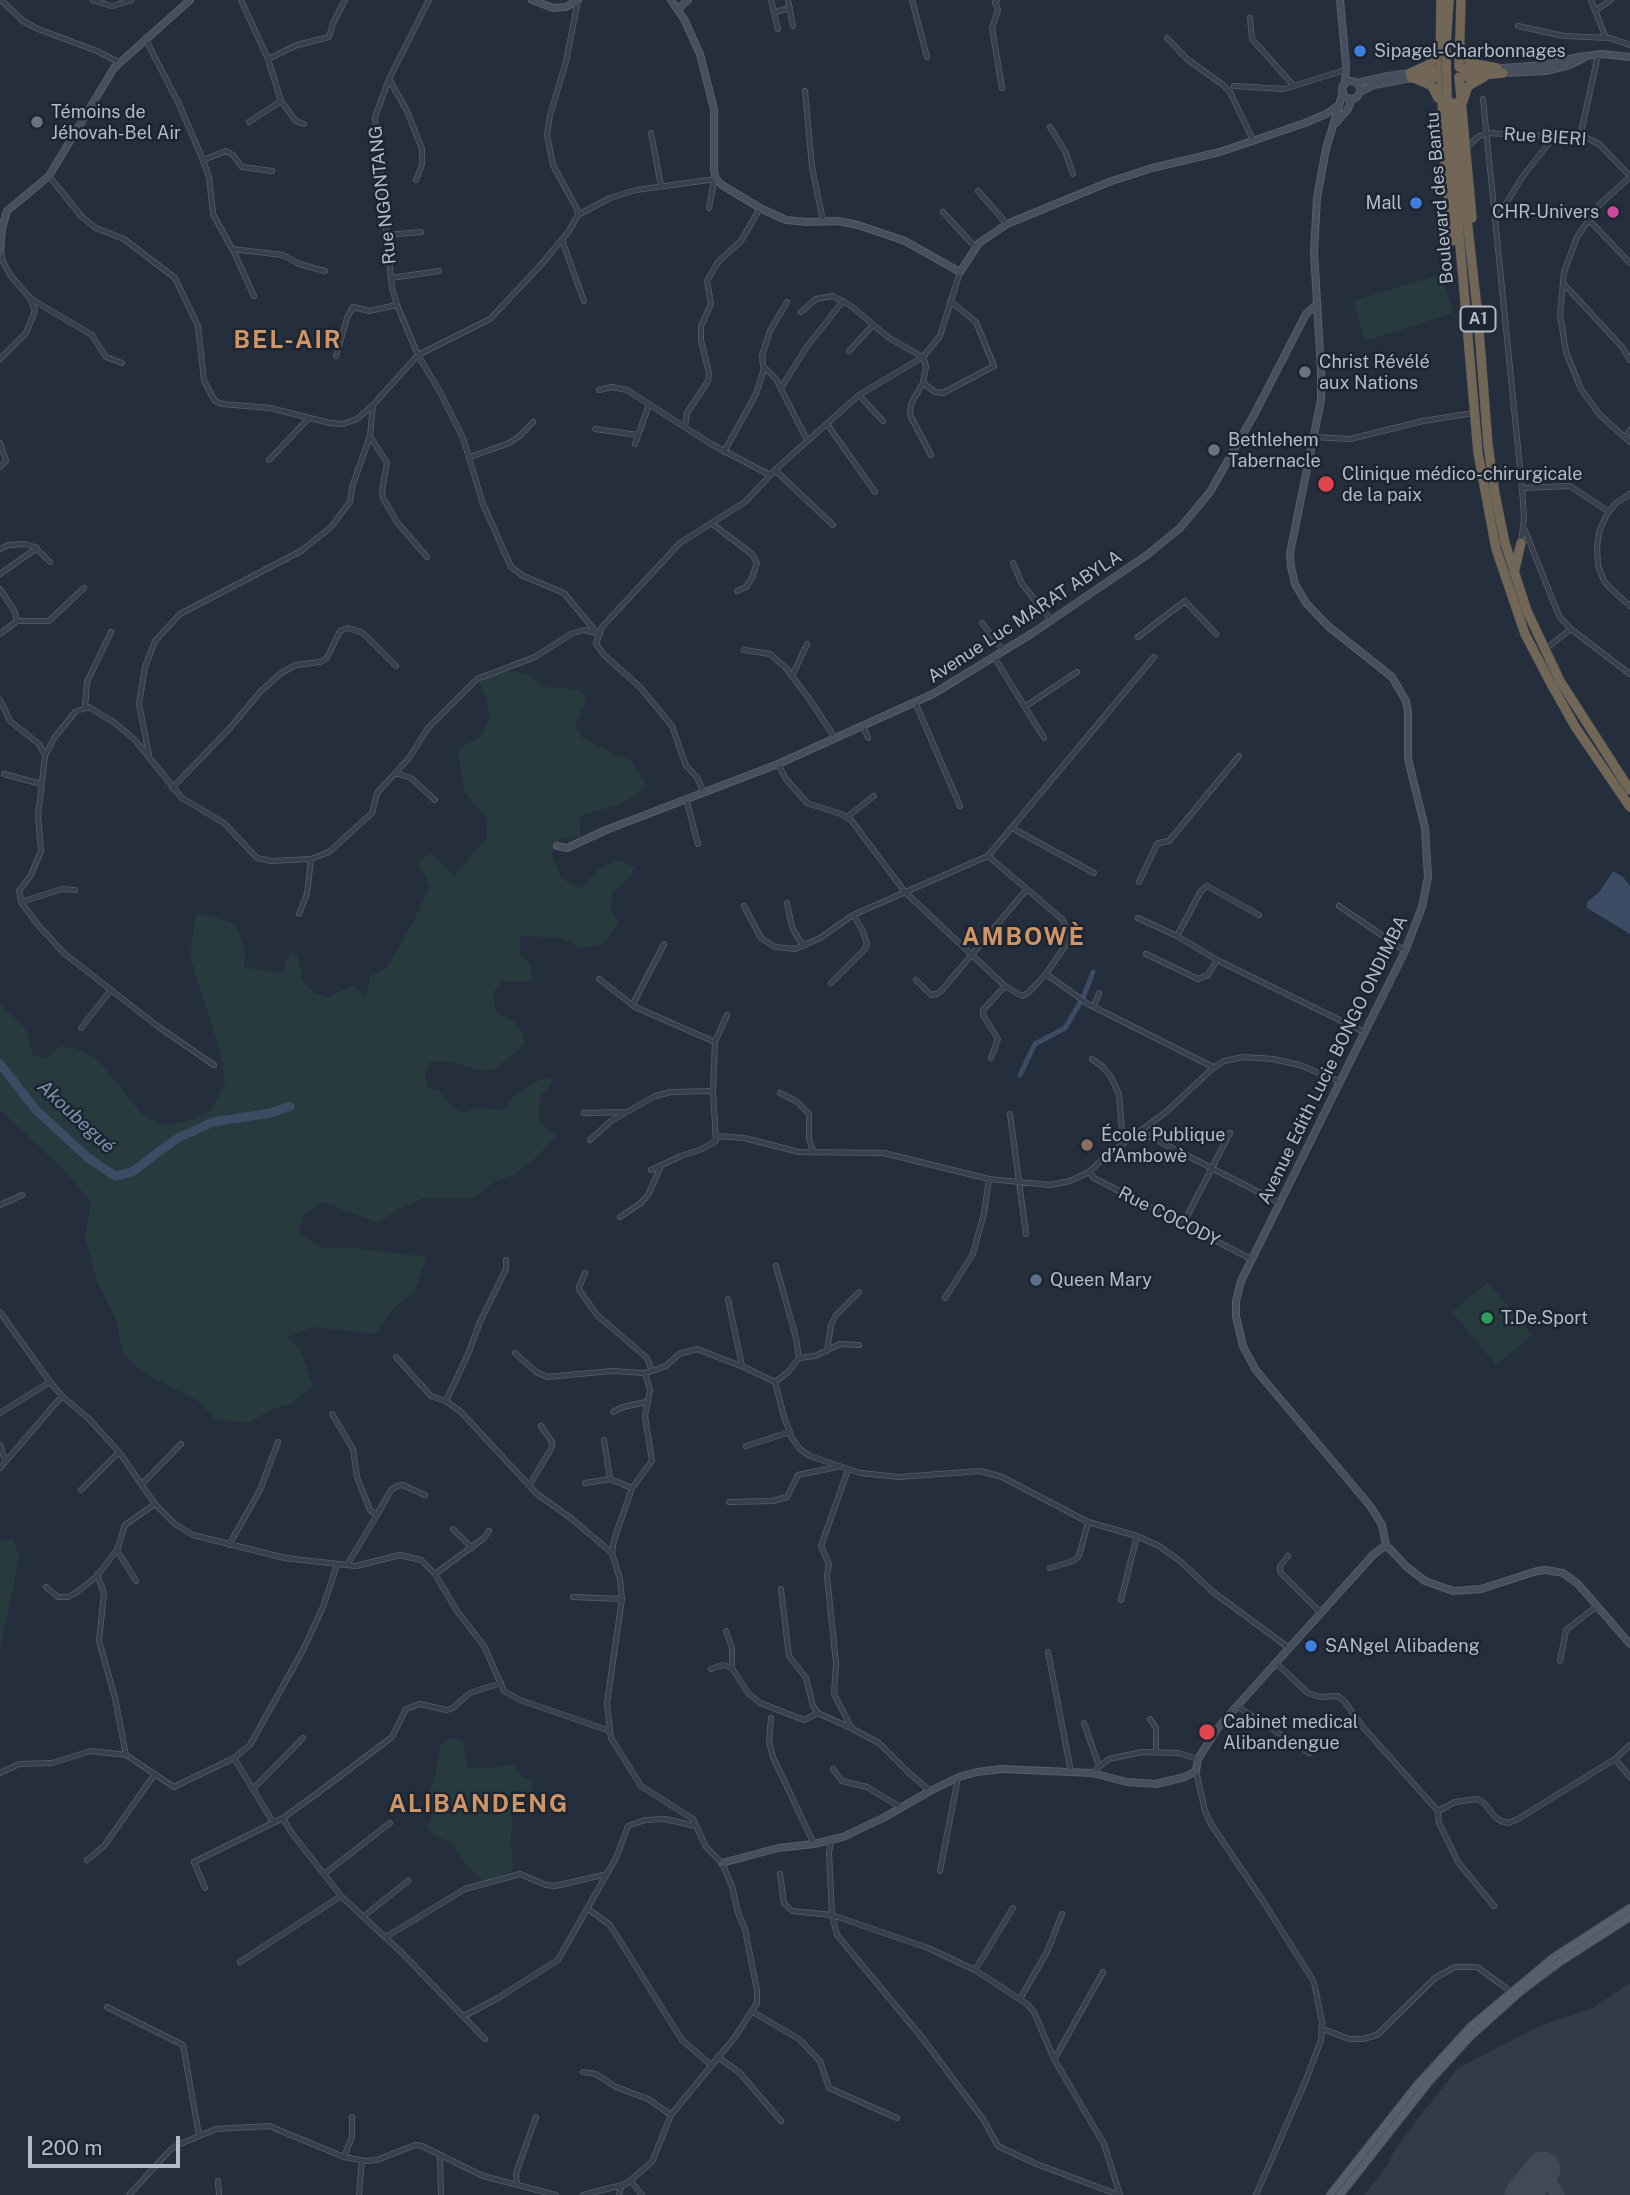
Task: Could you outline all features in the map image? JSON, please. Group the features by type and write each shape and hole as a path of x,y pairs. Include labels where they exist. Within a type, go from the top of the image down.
{"highway":[{"path":"1441,0 1442,114 1452,229 1466,318"},
{"path":"1450,94 1451,0"},
{"path":"1461,0 1452,48 1459,72 1479,300 1478,317"},
{"path":"1410,75 1433,60 1440,22"},
{"path":"1452,48 1476,64 1503,71"},
{"path":"1440,73 1448,62 1459,72 1503,71"},
{"path":"1461,110 1464,92 1472,82 1503,71"},
{"path":"1410,75 1440,73 1450,82 1459,72"},
{"path":"1410,75 1435,89 1442,114"},
{"name":"Boulevard des Bantu","path":"1450,94 1478,317 1490,461 1505,543 1530,619 1544,649 1574,706 1630,790"},
{"name":"Boulevard des Bantu","path":"1450,94 1474,413 1490,527 1506,585 1520,622 1560,701 1630,807"},
{"path":"1505,543 1515,548 1521,543"},
{"path":"1514,575 1521,543"}],"main road":[{"path":"1330,2195 1423,2077 1470,2027 1510,1991 1570,1945 1630,1908"},
{"path":"1340,2195 1429,2082 1469,2038 1544,1973 1592,1939 1630,1917"}],"street":[{"path":"0,0 30,25 118,62"},
{"path":"92,0 112,6 132,0"},
{"path":"0,359 26,333 35,310 30,299 11,276 0,253 2,228 8,211 49,176 118,62 190,0"},
{"path":"242,0 268,59 281,101 289,113 304,124"},
{"path":"268,59 297,45 329,37 332,23 345,0"},
{"name":"Rue NGONTANG","path":"429,0 389,79 375,117 391,278 397,305 418,355 463,438 483,504 511,567 523,576 564,593 598,633 596,644 604,655 640,687 672,726 686,766 697,777 704,793"},
{"path":"532,0 559,8 578,0"},
{"path":"578,0 566,62 550,115 547,135 553,164 577,208 578,215"},
{"path":"671,0 694,37 712,99 715,121 715,180 709,208"},
{"path":"678,9 688,0"},
{"path":"771,0 778,29"},
{"path":"788,0 793,26"},
{"path":"912,0 927,57"},
{"path":"997,0 995,2 998,10 992,28 1002,88"},
{"path":"1335,125 1346,68 1340,0"},
{"path":"1591,0 1606,38"},
{"path":"1596,10 1611,0"},
{"path":"774,12 790,8"},
{"path":"1250,18 1252,39 1293,85"},
{"path":"1518,26 1564,36 1606,38 1630,45"},
{"path":"1167,37 1187,58 1230,92 1254,141"},
{"path":"145,38 179,104 203,160 209,177 213,214 254,296"},
{"path":"1580,137 1598,55"},
{"path":"1503,71 1546,72 1570,65 1586,56 1630,57"},
{"path":"1346,68 1360,92"},
{"path":"1234,86 1272,90 1346,68"},
{"path":"1345,84 1410,75"},
{"path":"1335,125 1348,109 1352,99 1360,92 1410,75"},
{"path":"389,79 407,111 422,149 422,165 416,180"},
{"path":"805,91 812,167 823,221"},
{"path":"1343,92 1352,99"},
{"path":"1483,99 1522,488 1524,527 1521,543"},
{"path":"249,121 281,101"},
{"path":"214,1065 156,1025 125,999 110,991 57,946 21,902 19,891 31,875 41,851 38,816 45,756 51,743 76,711 85,707 94,708 135,740 182,798 224,823 257,858 271,861 311,859 329,852 372,813 377,793 396,773 428,728 477,679 535,657 571,634 584,631 598,633 680,543 745,502 775,470 859,395 923,358 940,336 960,272 984,237 1007,224 1110,182 1254,141 1326,114 1339,105"},
{"name":"Avenue Edith Lucie BONGO ONDIMBA","path":"1335,125 1326,149 1317,198 1314,252 1321,386 1319,415 1290,553 1291,567 1295,583 1306,603 1328,625 1392,677 1406,701 1410,774 1425,828 1428,861 1422,907 1405,951 1251,1259 1236,1301 1242,1346 1255,1369 1371,1507 1382,1525 1386,1545"},
{"path":"1050,127 1065,151 1073,174"},
{"path":"651,133 661,186"},
{"path":"1465,149 1479,136 1488,133"},
{"name":"Rue BIERI","path":"1488,133 1580,137 1599,144 1630,176"},
{"path":"1496,219 1522,176 1555,136"},
{"path":"203,160 226,151 233,155 242,167 272,171"},
{"path":"49,176 82,217 96,228 134,245 175,278 198,326 204,381 215,401 270,408 308,419 343,424 357,419 373,405 418,355 490,319 512,298 562,240 578,215 618,195 661,186 715,180 760,208 786,220 845,222 891,236 960,272"},
{"path":"1630,176 1599,205 1570,251 1560,306 1564,345 1575,376 1590,404 1630,442"},
{"path":"978,191 1007,224"},
{"path":"685,426 687,413 708,381 709,373 701,340 701,326 711,304 707,281 718,262 741,241 760,208"},
{"path":"943,212 975,247"},
{"path":"1588,219 1630,263"},
{"path":"386,235 421,232"},
{"path":"562,240 584,301"},
{"path":"232,249 283,255 299,264 325,271"},
{"path":"391,278 439,271"},
{"path":"1563,283 1622,346 1630,359"},
{"path":"801,312 816,299 826,296 843,301 889,338 923,358 926,366 923,383 911,404 910,415 931,455"},
{"path":"30,299 92,335 106,357 121,363"},
{"path":"780,389 806,348 843,301"},
{"path":"923,383 943,393 994,366 976,322 950,301"},
{"path":"724,452 756,394 764,369 762,355 765,345 777,317 787,303"},
{"name":"Avenue Luc MARAT ABYLA","path":"557,846 568,848 606,830 778,764 949,686 1147,555 1180,528 1195,511 1233,455 1306,314 1317,304"},
{"path":"336,356 347,317 353,307 369,311 397,305"},
{"path":"849,351 873,325"},
{"path":"764,369 776,379 807,440"},
{"path":"599,390 612,387 627,390 724,452 770,475"},
{"path":"859,395 883,421"},
{"path":"151,759 139,704 145,667 155,642 180,614 301,551 331,527 349,502 370,436 373,405"},
{"path":"635,444 649,405"},
{"path":"1314,437 1350,439 1423,421 1474,413"},
{"path":"268,460 308,419"},
{"path":"470,457 509,443 533,422"},
{"path":"827,424 875,492"},
{"path":"595,429 638,435"},
{"path":"1625,438 1630,430"},
{"path":"370,436 387,463 383,498 397,522 427,557"},
{"path":"0,443 6,456 6,461 0,467"},
{"path":"775,470 833,526"},
{"path":"1522,488 1570,486 1608,511"},
{"path":"1630,494 1608,511 1597,537 1598,565 1609,588 1630,606"},
{"path":"710,523 752,554 757,563 746,587 737,592"},
{"path":"1524,527 1556,610 1571,629 1630,674"},
{"path":"0,549 9,545 25,544 37,548 50,562"},
{"path":"0,574 37,548"},
{"path":"1013,563 1022,584 1051,620"},
{"path":"0,634 17,621 49,621 84,588"},
{"path":"0,589 15,612 17,621"},
{"path":"1138,637 1185,601 1216,634"},
{"path":"982,623 1003,651"},
{"path":"172,788 261,691 281,673 296,665 320,663 327,658 340,631 348,628 363,633 396,666"},
{"path":"1544,649 1571,629"},
{"path":"85,707 87,682 111,632"},
{"path":"791,676 807,644"},
{"path":"744,650 770,654 785,667 835,738"},
{"path":"995,657 1045,738"},
{"path":"744,906 761,938 775,947 795,949 806,946 853,915 988,856 1154,657"},
{"path":"1026,706 1077,672"},
{"path":"0,700 14,725 39,744 45,756"},
{"path":"915,702 960,806"},
{"path":"863,724 868,738"},
{"path":"135,740 145,736"},
{"path":"39,744 51,743"},
{"path":"1139,882 1158,843 1169,841 1239,756"},
{"path":"778,764 786,779 807,803 847,817 905,892 972,955 1022,996 1046,974 1065,947 1069,933 1062,919 988,856"},
{"path":"396,773 411,778 435,800"},
{"path":"4,774 41,785"},
{"path":"847,817 874,796"},
{"path":"686,799 698,845"},
{"path":"1012,828 1094,873"},
{"path":"299,914 307,894 311,859"},
{"path":"1177,936 1201,891 1207,886 1259,915"},
{"path":"21,902 62,889 75,890"},
{"path":"916,980 931,995 937,994 1027,889"},
{"path":"787,903 792,927 800,942 806,946"},
{"path":"1339,906 1405,951"},
{"path":"831,983 867,944 853,915"},
{"path":"1138,918 1364,1032"},
{"path":"633,1004 664,944"},
{"path":"1146,954 1198,979 1208,975 1217,960"},
{"path":"1046,974 1094,1006 1213,1068"},
{"path":"599,979 662,1021 715,1042"},
{"path":"991,1058 998,1039 983,1015 983,1010 1006,985"},
{"path":"81,1028 110,991"},
{"path":"1094,1006 1099,993"},
{"path":"652,1170 716,1141 713,1091 715,1042 727,1015"},
{"path":"716,1136 744,1138 784,1149 884,1153 989,1179 1021,1184 1060,1184 1089,1172 1189,1093 1213,1068 1233,1058 1263,1058 1300,1065 1339,1081"},
{"path":"1092,1059 1111,1077 1119,1094 1123,1145"},
{"path":"590,1140 626,1112 663,1094 713,1091"},
{"path":"780,1093 796,1101 808,1114 809,1139 813,1151"},
{"path":"584,1113 626,1112"},
{"path":"1010,1114 1026,1234"},
{"path":"1141,1132 1280,1203"},
{"path":"1183,1224 1230,1133"},
{"path":"620,1217 648,1195 661,1166"},
{"name":"Rue COCODY","path":"1089,1172 1094,1178 1251,1259"},
{"path":"945,1298 962,1275 972,1255 986,1204 989,1179"},
{"path":"0,1205 22,1195"},
{"path":"446,1401 506,1269 506,1260"},
{"path":"775,1382 788,1372 799,1358 776,1266"},
{"path":"585,1273 580,1291 597,1315 647,1358 652,1371"},
{"path":"827,1351 831,1325 836,1315 859,1292"},
{"path":"728,1299 742,1366"},
{"path":"0,1312 50,1382 119,1452 155,1504 184,1531 285,1558 347,1565 365,1564 393,1556 408,1556 421,1560 435,1574 457,1611 484,1646 504,1691 511,1696 610,1731"},
{"path":"799,1358 808,1358 840,1344 859,1345"},
{"path":"515,1353 536,1372 547,1377 612,1371 645,1373 666,1366 679,1354 697,1349 742,1366 775,1382 790,1432 800,1449 810,1455 848,1470 899,1477 988,1472 1013,1482 1088,1522 1137,1536 1170,1552 1213,1592 1289,1648"},
{"path":"396,1357 423,1390 461,1412 529,1486 612,1553"},
{"path":"583,2195 621,2186 631,2181 652,2162 671,2115 753,2012 757,2003 745,1929 737,1913 732,1886 722,1863 706,1847 688,1814 641,1786 611,1738 607,1703 622,1599 620,1579 612,1553 632,1488 652,1461 645,1416 650,1390 645,1373"},
{"path":"0,1413 50,1382"},
{"path":"0,1468 62,1396"},
{"path":"613,1412 623,1406 646,1402"},
{"path":"332,1414 352,1449 357,1477 370,1510 377,1515"},
{"path":"529,1486 552,1447 550,1438 541,1426"},
{"path":"746,1446 790,1432"},
{"path":"604,1440 610,1479"},
{"path":"229,1545 260,1490 278,1442"},
{"path":"142,1484 181,1444"},
{"path":"0,1445 6,1461"},
{"path":"81,1490 119,1452"},
{"path":"729,1502 773,1501 787,1497 798,1475 838,1466"},
{"path":"848,1470 821,1546 829,1564 827,1576 835,1663 834,1694 851,1728"},
{"path":"584,1483 610,1479 632,1488"},
{"path":"347,1565 394,1487 403,1485 425,1495"},
{"path":"46,1587 58,1597 68,1597 97,1574 117,1550 125,1525 155,1504"},
{"path":"1050,1568 1073,1561 1079,1556 1088,1522"},
{"path":"453,1529 472,1548"},
{"path":"435,1574 472,1548 489,1531"},
{"path":"1121,1600 1137,1536"},
{"path":"1256,2195 1306,2080 1323,2029 1314,1982 1205,1811 1196,1771 1198,1759 1217,1729 1373,1555 1386,1545 1416,1575 1436,1587 1453,1591 1481,1590 1529,1573 1554,1571 1570,1576 1630,1644"},
{"path":"117,1550 136,1581"},
{"path":"1288,1556 1280,1566 1280,1572 1321,1612"},
{"path":"0,1773 19,1764 52,1763 84,1752 125,1755 171,1787 234,1758 250,1745 303,1650 323,1607 337,1564"},
{"path":"97,1574 104,1594 99,1641 115,1698 125,1755"},
{"path":"781,1589 789,1656 806,1678 813,1706 818,1713 879,1743 930,1791"},
{"path":"573,1597 622,1599"},
{"path":"1560,1661 1566,1630 1597,1606"},
{"path":"726,1631 732,1648 732,1668"},
{"path":"1048,1652 1071,1772"},
{"path":"1276,1663 1308,1693 1320,1697 1338,1696 1345,1702 1362,1726 1438,1811 1439,1823 1458,1862 1494,1906"},
{"path":"711,1669 723,1665 732,1668 748,1693 760,1703 804,1720 818,1713"},
{"path":"205,1888 194,1862 283,1818 385,1744 396,1731 406,1709 420,1704 447,1710 470,1693 501,1683"},
{"path":"1237,1706 1309,1753"},
{"path":"771,1718 769,1742 773,1757 814,1844"},
{"path":"1150,1719 1156,1728 1156,1752"},
{"path":"1084,1723 1099,1766"},
{"path":"253,1788 303,1738"},
{"path":"1438,1811 1455,1802 1477,1799 1484,1803 1495,1817 1508,1823 1536,1810 1615,1759 1630,1745"},
{"path":"1092,1773 1109,1759 1126,1754 1179,1753 1198,1759"},
{"path":"234,1758 274,1822"},
{"path":"1615,1759 1630,1777"},
{"path":"832,1769 842,1781 862,1785 901,1808"},
{"path":"722,1863 778,1848 831,1840 861,1829 958,1777 1002,1769 1092,1773 1118,1780 1156,1784 1175,1781 1196,1771"},
{"path":"87,1860 104,1846 153,1775"},
{"path":"940,1871 958,1777"},
{"path":"283,1818 341,1896 386,1937 485,2039"},
{"path":"464,2016 507,1993 558,1960 608,1874 628,1826 645,1820 665,1819 696,1826"},
{"path":"324,1874 390,1823"},
{"path":"831,1840 829,1853 832,1915 836,1935 924,2040 983,2119 999,2146 1034,2163 1120,2195"},
{"path":"386,1937 465,1889 520,1874 555,1886 608,1874"},
{"path":"780,1874 784,1903 788,1908 832,1915 928,1948 975,1970 1020,1999 1034,2012 1054,2059 1104,2144 1120,2195"},
{"path":"364,1916 408,1881"},
{"path":"240,1962 341,1896"},
{"path":"975,1970 1013,1908"},
{"path":"588,1909 610,1925 682,2040 711,2065"},
{"path":"1020,1999 1047,1952 1062,1914"},
{"path":"1323,2029 1349,2039 1377,2035 1439,1975 1455,1967 1478,1968 1510,1991"},
{"path":"1054,2059 1103,1972"},
{"path":"107,2007 183,2045 200,2135"},
{"path":"753,2012 799,2039 820,2061 829,2088 897,2118"},
{"path":"718,2057 754,2086 781,2121"},
{"path":"583,2072 596,2074 616,2087 648,2099 671,2115"},
{"path":"344,2157 352,2137 352,2117"},
{"path":"517,2185 516,2174 536,2117"},
{"path":"129,2195 171,2149 216,2129 269,2126 344,2157 362,2160 377,2160 415,2145 440,2154 483,2176 556,2195"},
{"path":"440,2154 442,2195"},
{"path":"359,2195 362,2160"},
{"path":"218,2181 219,2195"},
{"path":"631,2181 642,2195"},
{"path":"619,2195 621,2186"},
{"path":"1098,2195 1105,2190"}],"shaded area":[{"path":"1441,274 1453,313 1365,341 1353,301"},
{"path":"507,670 529,674 539,686 581,690 587,700 575,726 582,738 630,759 647,787 620,805 579,817 581,837 559,839 557,848 551,852 561,878 580,889 599,869 617,860 635,867 627,880 613,891 610,908 619,923 602,945 581,948 562,938 520,936 521,956 531,964 532,981 502,981 493,993 496,1012 516,1023 525,1042 493,1070 478,1070 449,1061 430,1062 425,1072 427,1087 439,1091 455,1109 465,1113 475,1108 503,1110 514,1096 541,1079 552,1078 551,1085 542,1094 538,1110 539,1122 557,1135 537,1157 514,1175 494,1182 475,1198 423,1198 395,1211 378,1223 323,1202 304,1214 299,1232 321,1248 355,1248 427,1257 415,1291 396,1306 375,1334 312,1327 287,1337 300,1349 313,1385 293,1403 272,1409 249,1423 215,1419 197,1400 142,1372 123,1353 116,1319 97,1282 85,1237 91,1202 60,1166 0,1110 0,1004 25,1028 33,1055 45,1059 60,1046 77,1049 97,1059 141,1113 161,1125 185,1122 209,1112 225,1085 222,1058 190,956 196,914 216,917 236,925 245,949 244,967 284,974 285,962 291,953 297,954 303,981 314,993 328,997 353,985 366,997 370,976 387,968 430,886 417,861 431,854 454,875 487,838 487,819 464,791 458,749 480,737 490,718 478,681"},
{"path":"1488,1282 1532,1335 1496,1365 1452,1312"},
{"path":"14,1539 19,1559 0,1650 0,1541"},
{"path":"450,1738 463,1741 467,1768 514,1764 522,1777 531,1780 532,1791 517,1804 512,1814 513,1870 485,1883 465,1864 452,1843 432,1834 427,1827 432,1815 427,1802 438,1756 441,1745"},
{"path":"1630,1983 1630,2195 1364,2195 1391,2161 1389,2159 1407,2133 1458,2068 1544,2024 1591,2009"}],"water":[{"path":"1613,871 1623,877 1630,886 1630,934 1587,908 1587,902 1600,891"}],"waterway":[{"path":"1020,1075 1035,1044 1065,1028 1083,998 1093,972"},
{"name":"Akoubegué","path":"0,1064 36,1110 87,1157 115,1176 132,1172 176,1139 213,1122 271,1113 290,1106"}],"taxiway":[{"path":"1512,2195 1519,2185 1535,2178 1551,2184 1558,2195"}],"runway":[{"path":"1522,2195 1543,2169"}],"place":[{"name":"Sipagel-Charbonnages","path":"1360,51"},
{"name":"Témoins de Jéhovah-Bel Air","path":"37,122"},
{"name":"Mall","path":"1416,203"},
{"name":"CHR-Univers","path":"1613,212"},
{"name":"Christ Révélé aux Nations","path":"1305,372"},
{"name":"Bethlehem Tabernacle","path":"1214,450"},
{"name":"Clinique médico-chirurgicale de la paix","path":"1326,484"},
{"name":"École Publique d’Ambowè","path":"1087,1145"},
{"name":"Queen Mary","path":"1036,1280"},
{"name":"T.De.Sport","path":"1487,1318"},
{"name":"SANgel Alibadeng","path":"1311,1646"},
{"name":"Cabinet medical Alibandengue","path":"1207,1732"}],"district":[{"name":"BEL-AIR","path":"288,341"},
{"name":"AMBOWÈ","path":"1024,938"},
{"name":"ALIBANDENG","path":"479,1805"}]}
